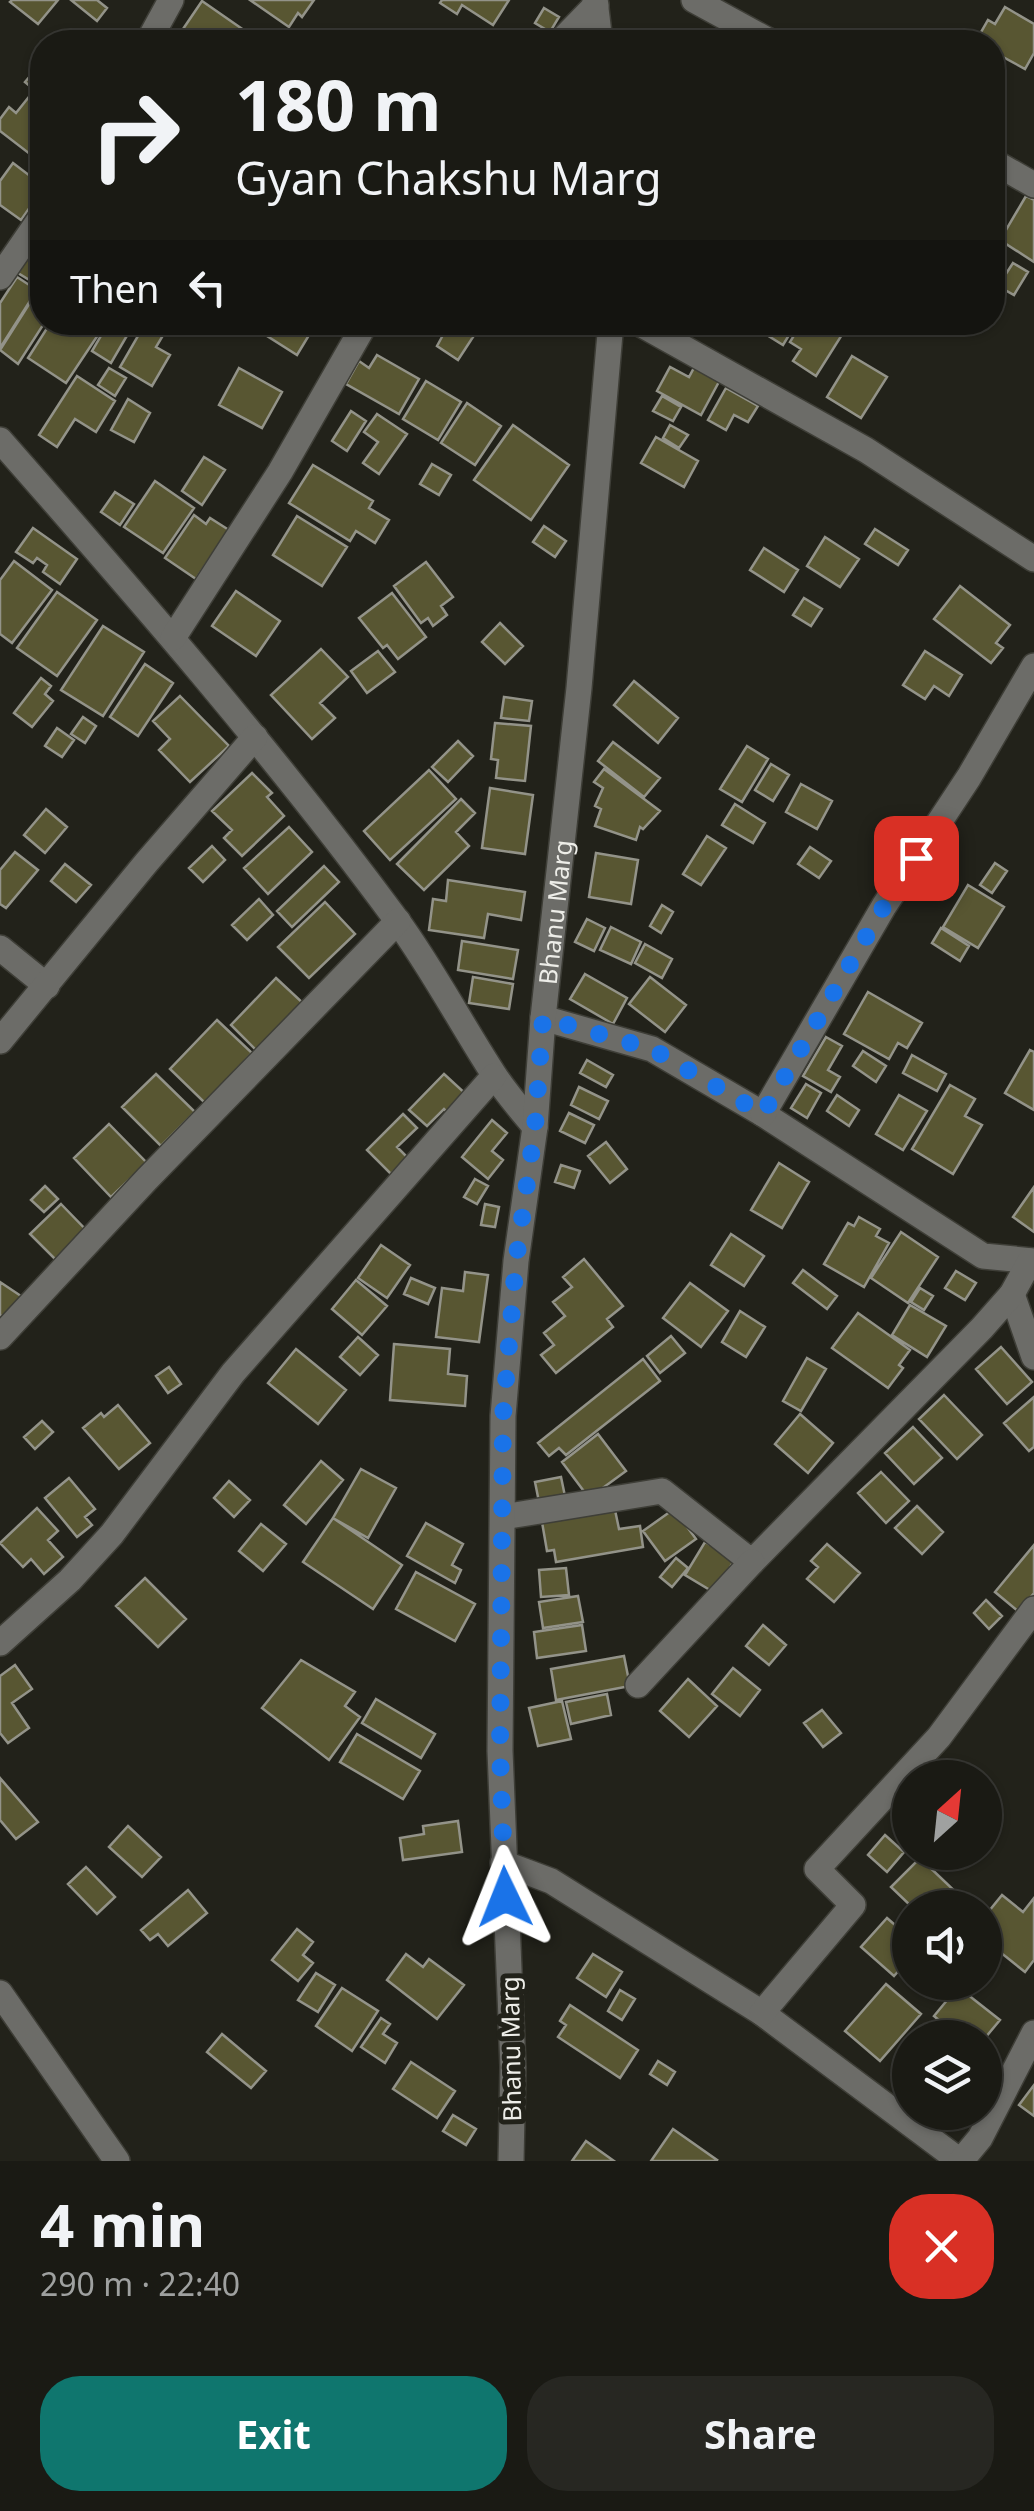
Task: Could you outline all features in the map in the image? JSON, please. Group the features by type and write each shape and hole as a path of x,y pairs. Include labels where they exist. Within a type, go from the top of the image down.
{"street":[{"path":"154,30 170,0"},
{"path":"694,0 749,30"},
{"path":"571,30 595,3"},
{"path":"595,3 598,30"},
{"path":"1005,168 1034,184"},
{"path":"0,278 30,234"},
{"path":"174,638 280,472 359,335"},
{"name":"Bhanu Marg","path":"511,2161 513,2067 500,1751 503,1416 516,1261 535,1127 579,688 610,335"},
{"path":"660,335 866,450 1034,559"},
{"path":"0,440 174,638 255,737 398,921 494,1076 535,1127"},
{"path":"763,1114 884,906 969,777 1034,666"},
{"path":"0,1041 255,737"},
{"path":"0,1337 147,1179 398,921"},
{"path":"0,948 46,986"},
{"path":"543,1018 652,1049 763,1114 983,1256 1032,1261 1012,1294 638,1685"},
{"path":"0,1644 70,1580 112,1534 233,1372 494,1076"},
{"path":"1012,1294 1034,1358"},
{"path":"503,1517 662,1491 752,1562"},
{"path":"762,2013 853,1904 817,1869 939,1736 1034,1609"},
{"path":"503,1863 551,1881 762,2013 960,2161 980,2138 1034,2034"},
{"path":"0,1993 117,2161"}],"building":[{"path":"12,0 58,0 38,24"},
{"path":"71,0 97,0 107,8 97,21"},
{"path":"250,0 314,0 289,27"},
{"path":"509,0 493,25 462,5 457,14 440,3"},
{"path":"202,1 244,30 182,30"},
{"path":"1005,7 1034,24 1034,53 1025,69 1005,58 1005,30 982,30 988,20 995,24"},
{"path":"544,8 559,17 551,30 535,23"},
{"path":"30,100 30,154 0,131 0,119 9,107 16,113"},
{"path":"13,163 30,176 30,207 21,220 0,205 0,181"},
{"path":"1026,196 1034,200 1034,262 1005,243 1005,232"},
{"path":"30,253 30,280 18,273"},
{"path":"1013,263 1028,272 1014,295 1005,290 1005,275"},
{"path":"17,277 30,285 30,301 0,348 0,303"},
{"path":"30,303 30,335 37,335 18,364 0,350"},
{"path":"43,335 98,335 66,383 28,358"},
{"path":"101,335 127,335 111,363 92,351"},
{"path":"138,335 163,335 156,347 170,355 152,386 120,367"},
{"path":"265,335 309,335 297,355"},
{"path":"443,335 473,337 458,360 437,346"},
{"path":"767,335 789,335 783,345"},
{"path":"794,335 842,335 816,376 793,361 801,349 790,342"},
{"path":"377,355 419,379 399,414 346,384 359,361 369,368"},
{"path":"852,356 887,377 861,418 827,397"},
{"path":"696,364 721,378 701,415 657,391 670,367 689,377"},
{"path":"109,368 126,378 115,396 98,385"},
{"path":"239,368 282,392 262,428 219,405"},
{"path":"77,376 115,401 96,432 75,419 57,447 39,435"},
{"path":"426,381 461,402 438,440 403,419"},
{"path":"726,388 758,406 748,422 734,415 726,430 708,420"},
{"path":"662,396 681,407 673,421 653,411"},
{"path":"128,399 150,413 134,442 111,430"},
{"path":"467,403 501,426 475,465 441,443"},
{"path":"351,411 366,421 347,451 332,441"},
{"path":"377,414 407,434 379,474 363,463 378,442 364,432"},
{"path":"513,425 569,465 531,520 474,480"},
{"path":"670,425 688,435 679,448 663,438"},
{"path":"656,437 698,461 684,487 641,463"},
{"path":"204,457 225,470 202,505 182,491"},
{"path":"432,464 451,475 439,495 420,484"},
{"path":"313,465 373,501 369,508 389,520 375,543 356,531 350,541 289,503"},
{"path":"155,481 194,508 163,553 124,527"},
{"path":"115,492 134,504 120,525 101,512"},
{"path":"194,515 206,524 210,518 229,530 196,579 165,558"},
{"path":"297,516 347,547 322,586 273,555"},
{"path":"544,526 566,541 555,557 533,542"},
{"path":"33,528 77,559 60,584 43,572 47,565 37,558 33,563 16,552"},
{"path":"875,529 908,550 898,565 865,544"},
{"path":"825,537 859,559 840,587 807,566"},
{"path":"764,548 798,570 784,592 750,570"},
{"path":"14,561 52,590 12,643 0,634 0,580"},
{"path":"426,562 453,597 441,606 447,615 433,626 428,618 421,623 394,586"},
{"path":"960,586 1010,625 996,643 1003,648 991,663 934,619"},
{"path":"236,591 280,621 256,656 212,626"},
{"path":"57,592 97,620 57,676 17,648"},
{"path":"392,593 426,637 398,659 387,645 383,648 359,618"},
{"path":"804,598 822,609 811,626 793,615"},
{"path":"500,623 523,646 505,664 482,642"},
{"path":"103,626 144,652 103,716 61,690"},
{"path":"321,649 348,677 320,703 335,718 312,739 271,695"},
{"path":"378,651 395,672 367,693 351,671"},
{"path":"925,651 962,675 949,696 934,686 925,699 903,685"},
{"path":"145,664 173,683 138,736 110,717"},
{"path":"41,678 51,686 45,694 53,701 32,727 14,713"},
{"path":"634,681 678,718 658,743 614,705"},
{"path":"180,696 229,746 190,782 159,750 170,739 153,721"},
{"path":"504,697 532,701 529,721 501,718"},
{"path":"83,717 96,726 85,743 71,734"},
{"path":"495,723 531,726 525,781 496,778 498,760 491,759"},
{"path":"57,728 74,740 62,757 45,746"},
{"path":"458,741 473,756 448,782 432,767"},
{"path":"613,742 660,778 644,797 598,761"},
{"path":"747,746 768,759 742,802 720,789"},
{"path":"771,764 789,775 773,801 755,790"},
{"path":"604,769 660,811 643,829 640,827 636,840 595,826 601,809 595,806 603,788 594,782"},
{"path":"429,770 456,799 390,860 364,831"},
{"path":"252,773 272,793 267,797 284,816 242,856 224,838 232,830 212,811"},
{"path":"801,784 832,801 817,829 786,812"},
{"path":"490,788 533,795 525,854 482,848"},
{"path":"461,799 475,813 456,832 469,846 424,890 397,864"},
{"path":"735,804 765,823 753,843 722,825"},
{"path":"46,809 67,827 45,853 24,835"},
{"path":"289,827 312,852 268,894 244,868"},
{"path":"707,836 726,848 701,885 683,874"},
{"path":"212,846 225,860 203,882 189,868"},
{"path":"810,847 831,861 819,878 798,864"},
{"path":"15,852 38,870 6,908 0,904 0,870"},
{"path":"596,853 638,860 631,904 589,897"},
{"path":"995,863 1007,871 992,893 980,885"},
{"path":"65,864 91,885 76,902 51,881"},
{"path":"324,866 339,882 292,927 277,911"},
{"path":"448,880 525,892 521,920 488,914 484,938 429,930 433,899 446,901"},
{"path":"968,885 1004,907 978,948 943,927"},
{"path":"259,899 273,915 247,940 232,925"},
{"path":"325,902 355,934 309,978 278,947"},
{"path":"662,905 673,912 661,933 650,926"},
{"path":"587,919 605,928 594,951 575,942"},
{"path":"611,927 641,942 631,964 600,950"},
{"path":"941,928 969,946 960,961 932,943"},
{"path":"462,941 518,950 513,979 458,970"},
{"path":"645,944 672,959 662,978 635,963"},
{"path":"585,974 627,998 613,1024 570,999"},
{"path":"473,977 513,984 509,1009 469,1003"},
{"path":"650,977 686,1005 665,1032 629,1004"},
{"path":"276,978 305,1005 258,1052 231,1025"},
{"path":"868,992 922,1023 907,1048 898,1043 889,1059 844,1034"},
{"path":"217,1020 252,1053 205,1103 170,1069"},
{"path":"826,1037 842,1046 828,1070 840,1077 831,1092 803,1076"},
{"path":"1030,1050 1034,1052 1034,1110 1005,1093"},
{"path":"863,1051 886,1066 876,1082 853,1066"},
{"path":"912,1055 946,1074 937,1091 903,1073"},
{"path":"587,1060 613,1075 606,1087 580,1073"},
{"path":"156,1074 195,1112 161,1146 122,1107"},
{"path":"444,1074 468,1096 450,1115 444,1109 427,1126 409,1110"},
{"path":"806,1084 821,1093 807,1118 791,1108"},
{"path":"950,1085 975,1099 965,1116 982,1125 953,1174 912,1149"},
{"path":"579,1087 608,1101 599,1119 571,1105"},
{"path":"837,1095 859,1110 849,1126 827,1111"},
{"path":"899,1095 927,1111 903,1150 876,1134"},
{"path":"569,1113 594,1125 585,1143 560,1131"},
{"path":"403,1114 417,1128 397,1147 408,1158 391,1174 367,1150"},
{"path":"492,1120 507,1133 492,1151 503,1160 488,1179 462,1157"},
{"path":"109,1124 147,1163 111,1197 74,1158"},
{"path":"606,1142 627,1169 610,1183 588,1156"},
{"path":"779,1163 809,1182 782,1228 751,1210"},
{"path":"561,1165 580,1171 574,1188 555,1182"},
{"path":"475,1179 488,1186 477,1204 464,1197"},
{"path":"45,1186 58,1199 44,1212 31,1200"},
{"path":"1034,1187 1034,1232 1013,1217"},
{"path":"61,1204 90,1234 59,1263 30,1234"},
{"path":"485,1204 499,1207 495,1227 481,1225"},
{"path":"859,1217 880,1229 876,1236 889,1243 864,1287 824,1264 848,1223 854,1226"},
{"path":"901,1232 938,1257 908,1303 871,1278"},
{"path":"731,1234 764,1256 744,1286 711,1265"},
{"path":"381,1245 410,1265 387,1298 358,1278"},
{"path":"584,1259 623,1306 607,1319 613,1327 556,1373 541,1355 554,1345 544,1333 565,1316 553,1302 572,1287 563,1277"},
{"path":"803,1270 837,1296 827,1309 793,1283"},
{"path":"956,1271 976,1283 965,1300 945,1288"},
{"path":"465,1272 488,1275 479,1342 436,1337 442,1288 463,1291"},
{"path":"411,1278 435,1288 428,1304 404,1294"},
{"path":"356,1280 387,1306 362,1335 332,1309"},
{"path":"0,1282 21,1296 6,1318 0,1315"},
{"path":"690,1283 728,1311 701,1347 663,1318"},
{"path":"920,1288 933,1296 924,1310 911,1302"},
{"path":"910,1305 946,1326 927,1357 892,1335"},
{"path":"740,1311 765,1327 746,1357 722,1342"},
{"path":"858,1313 910,1350 888,1388 832,1348"},
{"path":"671,1336 685,1353 660,1373 647,1356"},
{"path":"358,1337 378,1355 360,1375 340,1357"},
{"path":"394,1344 450,1349 448,1374 467,1376 465,1406 390,1400"},
{"path":"1001,1347 1032,1382 1007,1404 976,1369"},
{"path":"296,1349 346,1390 318,1424 268,1383"},
{"path":"807,1358 826,1369 801,1411 783,1401"},
{"path":"643,1359 660,1381 566,1455 559,1448 549,1456 538,1443"},
{"path":"169,1367 181,1384 168,1393 156,1376"},
{"path":"944,1395 982,1435 957,1459 919,1419"},
{"path":"1034,1397 1034,1447 1029,1451 1004,1423"},
{"path":"118,1405 150,1443 119,1469 83,1428"},
{"path":"800,1414 833,1443 808,1473 775,1444"},
{"path":"42,1421 53,1432 35,1449 24,1437"},
{"path":"913,1427 942,1458 914,1484 885,1453"},
{"path":"598,1434 626,1471 589,1498 562,1462"},
{"path":"321,1461 343,1480 306,1524 284,1505"},
{"path":"361,1469 396,1488 368,1538 333,1518"},
{"path":"881,1472 909,1501 886,1523 858,1493"},
{"path":"561,1477 566,1501 540,1507 535,1482"},
{"path":"69,1478 95,1509 85,1517 92,1525 77,1537 45,1498"},
{"path":"229,1481 250,1500 234,1517 214,1498"},
{"path":"917,1506 943,1532 922,1554 895,1528"},
{"path":"37,1508 58,1531 48,1540 63,1557 44,1574 31,1559 23,1567 0,1543"},
{"path":"674,1509 696,1539 665,1561 643,1531"},
{"path":"615,1510 619,1529 640,1526 643,1547 556,1562 554,1550 547,1551 542,1522"},
{"path":"333,1518 402,1565 373,1609 303,1562"},
{"path":"426,1523 463,1544 452,1565 461,1570 455,1583 407,1556"},
{"path":"261,1524 286,1544 263,1571 239,1551"},
{"path":"705,1542 735,1559 715,1593 685,1575"},
{"path":"827,1544 860,1573 834,1602 807,1579 818,1567 811,1561"},
{"path":"1034,1545 1034,1593 1019,1612 995,1592"},
{"path":"676,1558 688,1568 672,1587 660,1577"},
{"path":"566,1568 569,1595 541,1597 539,1570"},
{"path":"416,1572 475,1604 455,1641 396,1609"},
{"path":"145,1578 186,1619 158,1647 116,1606"},
{"path":"578,1596 583,1622 543,1628 539,1602"},
{"path":"986,1600 1002,1616 989,1629 974,1613"},
{"path":"582,1625 586,1651 537,1658 534,1632"},
{"path":"763,1625 786,1645 769,1665 746,1646"},
{"path":"624,1656 630,1686 556,1700 551,1669"},
{"path":"301,1660 355,1692 345,1706 360,1717 329,1760 262,1708"},
{"path":"15,1665 32,1689 12,1703 29,1728 8,1743 0,1733 0,1676"},
{"path":"733,1668 760,1690 740,1716 712,1694"},
{"path":"688,1679 717,1706 689,1737 660,1711"},
{"path":"607,1694 611,1715 571,1724 566,1702"},
{"path":"376,1699 435,1734 421,1758 362,1723"},
{"path":"562,1701 571,1739 538,1746 529,1708"},
{"path":"822,1710 841,1733 823,1747 804,1723"},
{"path":"357,1734 420,1771 403,1799 340,1762"},
{"path":"0,1778 38,1822 16,1839 0,1820"},
{"path":"458,1821 462,1852 403,1860 400,1838 424,1834 423,1826"},
{"path":"128,1826 161,1857 142,1877 109,1847"},
{"path":"885,1835 892,1841 892,1866 887,1872 868,1855"},
{"path":"86,1867 115,1897 97,1914 68,1884"},
{"path":"908,1870 933,1870 954,1890 894,1890 891,1887"},
{"path":"188,1890 207,1913 168,1946 158,1934 150,1940 141,1930"},
{"path":"1002,1895 1023,1912 1034,1898 1034,1960 1025,1972 1002,1954"},
{"path":"887,1918 892,1922 892,1974 861,1947"},
{"path":"297,1929 313,1942 303,1955 313,1963 298,1981 272,1960"},
{"path":"406,1954 423,1967 429,1959 464,1985 437,2019 387,1980"},
{"path":"593,1954 622,1972 606,1997 577,1978"},
{"path":"316,1973 335,1985 318,2012 298,2000"},
{"path":"886,1984 892,1989 892,2000 905,2000 921,2014 916,2020 892,2020 892,2047 880,2061 845,2031"},
{"path":"342,1988 378,2011 352,2051 316,2026"},
{"path":"620,1990 635,1999 622,2020 608,2011"},
{"path":"947,2000 975,2000 1000,2020 939,2020 934,2016"},
{"path":"570,2005 638,2050 620,2078 558,2037 566,2025 560,2021"},
{"path":"381,2018 390,2024 383,2034 397,2043 385,2063 361,2047"},
{"path":"222,2034 266,2071 251,2088 207,2052"},
{"path":"658,2061 675,2072 667,2085 650,2074"},
{"path":"411,2062 455,2091 437,2118 393,2089"},
{"path":"1034,2085 1034,2116 1019,2105"},
{"path":"453,2115 476,2129 466,2145 443,2131"},
{"path":"673,2129 717,2160 651,2161"},
{"path":"586,2141 614,2161 572,2161"}],"route":[{"path":"505,1897 500,1751 503,1416 543,1018 652,1049 763,1114 916,858"}]}
